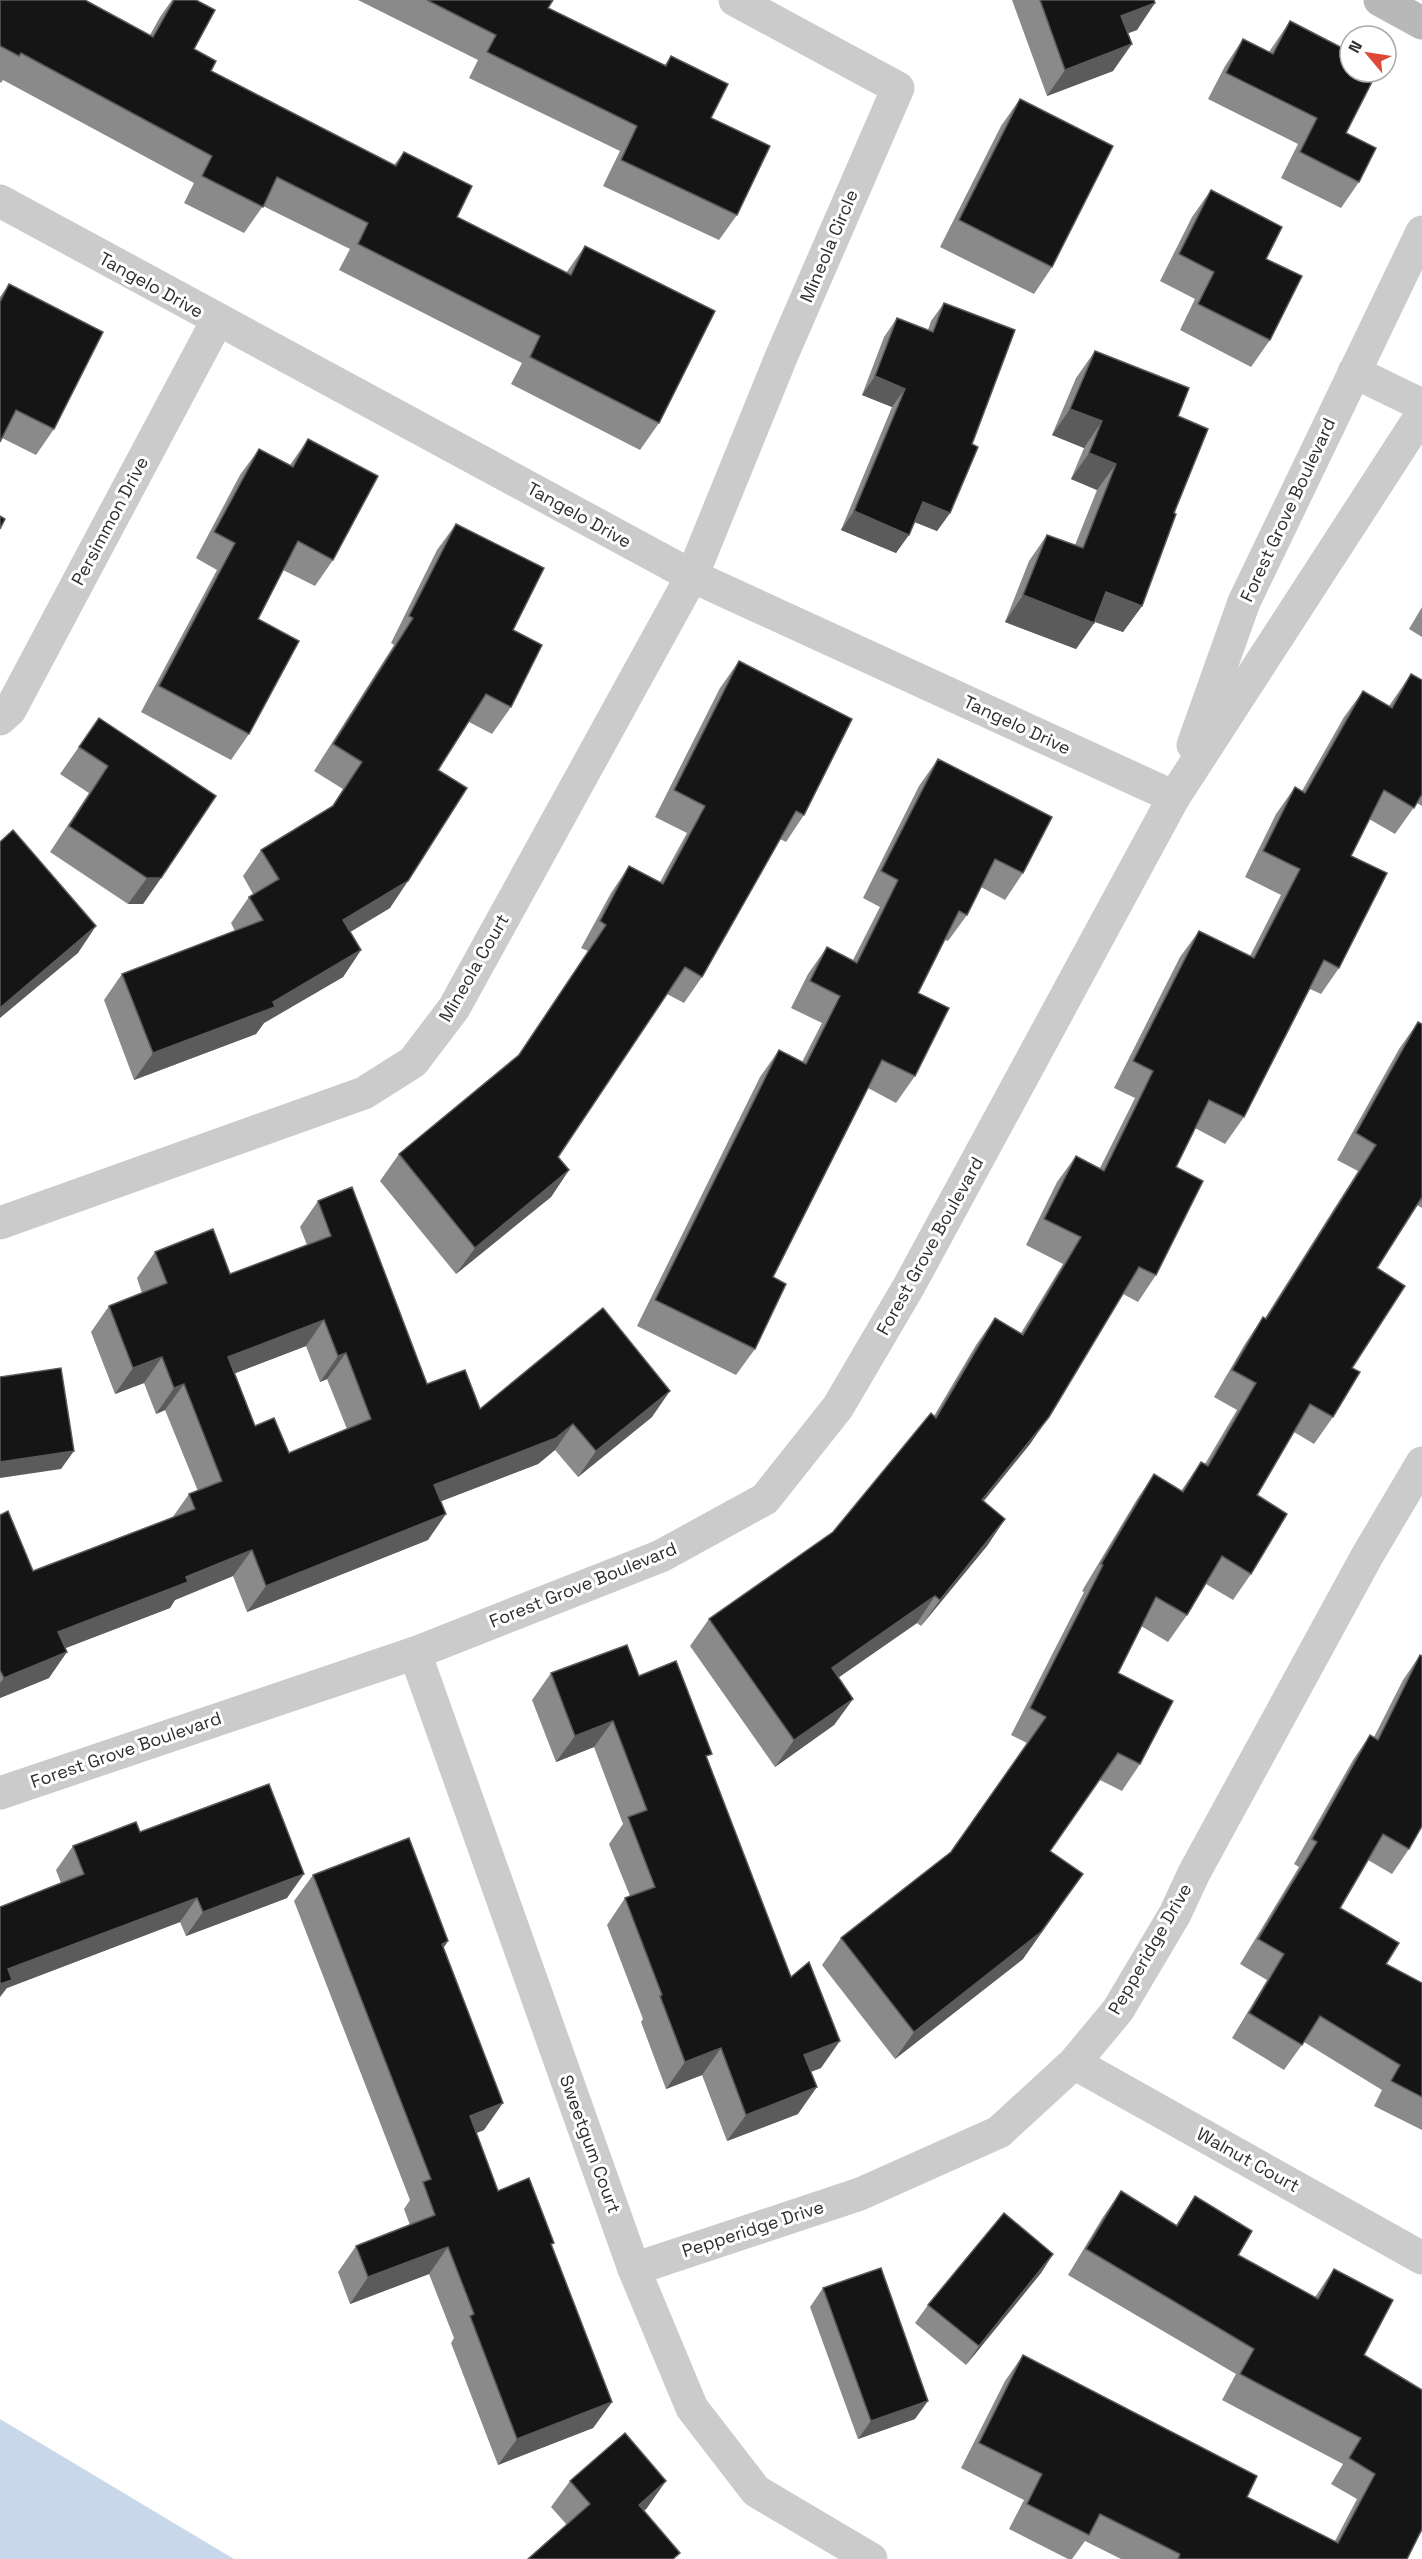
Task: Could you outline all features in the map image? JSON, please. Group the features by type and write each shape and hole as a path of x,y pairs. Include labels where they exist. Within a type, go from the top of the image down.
{"main road":[{"path":"1380,0 1422,23"}],"street":[{"name":"Mineola Circle","path":"692,576 782,355 898,88 735,0"},
{"name":"Tangelo Drive","path":"0,201 217,321 692,576 1174,797"},
{"name":"Forest Grove Boulevard","path":"1174,797 1244,602 1422,232"},
{"name":"Persimmon Drive","path":"0,719 10,710 217,321"},
{"path":"1354,372 1422,405"},
{"name":"Forest Grove Boulevard","path":"0,1793 415,1653 661,1556 765,1499 838,1407 909,1286 1174,797 1422,414"},
{"name":"Mineola Court","path":"0,1223 364,1093 413,1062 454,1008 692,576"},
{"name":"Pepperidge Drive","path":"634,2269 860,2194 999,2132 1074,2063 1118,2010 1175,1914 1194,1873 1367,1556 1422,1463"},
{"name":"Sweetgum Court","path":"415,1653 634,2269 692,2408 756,2491 871,2559"},
{"name":"Walnut Court","path":"1074,2063 1422,2258"}],"water":[{"path":"0,2419 234,2559 0,2559"}],"building":[{"path":"0,0 85,0 153,37 174,0 196,0 215,10 194,49 216,61 211,71 396,166 404,152 472,186 457,217 571,275 585,246 715,311 659,423 530,357 540,336 358,244 368,223 277,177 263,207 202,176 212,156 21,53 19,56 0,46"},
{"path":"427,0 553,0 548,8 666,66 671,56 728,84 711,118 770,146 737,215 621,160 637,126 487,52 496,35"},
{"path":"1040,0 1154,0 1155,3 1121,16 1132,44 1065,70"},
{"path":"1290,21 1338,46 1338,84 1371,84 1346,133 1376,148 1359,182 1300,152 1317,118 1226,73 1243,39 1273,54"},
{"path":"1020,99 1113,146 1052,267 959,220"},
{"path":"1211,190 1282,227 1266,259 1302,276 1270,340 1198,304 1214,272 1179,254"},
{"path":"9,284 103,332 54,429 16,410 0,442 0,302"},
{"path":"944,303 1015,330 972,444 978,447 950,513 923,502 909,535 854,511 905,389 875,376 897,318 933,332"},
{"path":"1095,351 1189,388 1178,416 1208,429 1174,513 1176,514 1142,606 1106,592 1094,623 1023,595 1047,535 1083,548 1116,464 1089,453 1102,421 1070,409"},
{"path":"308,439 378,476 333,560 298,541 258,619 299,641 249,734 159,686 235,543 214,532 259,449 293,467"},
{"path":"0,516 5,519 0,529"},
{"path":"456,524 544,568 513,630 542,645 511,707 486,694 438,770 467,788 408,881 343,920 361,950 273,1002 275,1007 153,1053 122,974 263,920 249,897 279,879 261,850 333,806 362,762 333,744 413,618 409,616"},
{"path":"739,661 852,719 804,815 796,811 702,977 685,967 558,1157 569,1170 475,1248 399,1154 519,1055 606,925 600,921 629,866 663,884 705,806 674,790"},
{"path":"1411,674 1422,680 1422,794 1414,808 1384,790 1351,856 1387,873 1339,968 1324,960 1244,1117 1209,1100 1176,1167 1203,1181 1156,1275 1139,1267 1049,1417 982,1500 1005,1519 940,1600 935,1596 832,1668 853,1699 794,1740 709,1619 833,1532 931,1413 936,1418 995,1318 1023,1335 1081,1237 1044,1219 1076,1156 1104,1171 1153,1071 1133,1061 1199,931 1254,958 1300,869 1263,851 1295,787 1305,793 1363,691 1392,708"},
{"path":"99,718 216,796 161,878 147,878 69,826 108,766 79,747"},
{"path":"938,759 1052,817 1023,873 995,859 967,915 959,911 918,993 949,1008 915,1076 882,1060 773,1277 786,1284 755,1349 655,1300 779,1050 806,1064 840,996 810,981 827,947 857,963 898,880 881,871"},
{"path":"13,830 96,926 0,1008 0,842"},
{"path":"1418,1022 1422,1024 1422,1197 1377,1268 1405,1286 1352,1368 1360,1372 1333,1417 1310,1404 1257,1495 1287,1514 1251,1574 1222,1556 1187,1615 1156,1597 1118,1673 1173,1701 1140,1764 1118,1753 1050,1851 1083,1874 1041,1932 914,2032 841,1938 951,1852 1046,1717 1030,1708 1103,1565 1101,1564 1154,1474 1183,1492 1201,1462 1208,1466 1256,1383 1232,1370 1263,1317 1266,1319 1376,1145 1356,1133"},
{"path":"352,1187 427,1384 465,1370 480,1409 603,1308 670,1391 596,1451 573,1424 556,1438 434,1485 446,1514 266,1586 252,1550 186,1577 188,1582 58,1632 67,1652 4,1678 0,1670 0,1515 8,1511 33,1571 195,1509 189,1494 222,1481 184,1384 174,1388 162,1357 133,1368 109,1306 167,1283 155,1252 213,1229 230,1274 331,1236 318,1201","holes":["324,1320 338,1356 346,1353 371,1419 289,1453 274,1418 255,1426 228,1357"]},
{"path":"61,1368 74,1451 0,1462 0,1377"},
{"path":"627,1645 639,1676 676,1661 712,1754 706,1756 791,1977 809,1962 840,2041 804,2055 817,2087 746,2115 721,2048 685,2062 625,1898 655,1887 628,1817 647,1810 613,1721 575,1736 551,1673"},
{"path":"1420,1655 1422,1656 1422,1826 1409,1849 1383,1834 1340,1908 1399,1943 1386,1964 1422,1983 1422,2097 1391,2081 1400,2065 1320,2016 1302,2045 1249,2013 1284,1954 1258,1939 1317,1842 1312,1839 1370,1735 1378,1740"},
{"path":"269,1784 304,1874 203,1912 197,1898 8,1969 12,1980 0,1984 0,1907 84,1874 73,1846 136,1822 140,1832"},
{"path":"409,1838 448,1941 442,1944 503,2103 470,2116 498,2191 529,2178 554,2243 551,2244 612,2402 517,2439 470,2316 474,2314 448,2247 368,2277 356,2246 435,2215 423,2182 431,2179 313,1875"},
{"path":"1121,2191 1177,2226 1195,2196 1252,2231 1238,2255 1318,2299 1334,2269 1393,2300 1364,2355 1422,2390 1422,2529 1407,2559 1178,2559 1180,2554 1100,2514 1089,2535 1027,2504 1042,2474 979,2443 1023,2355 1257,2476 1247,2497 1338,2543 1375,2474 1349,2458 1361,2438 1240,2374 1254,2349 1086,2249"},
{"path":"1004,2213 1053,2254 979,2346 928,2305"},
{"path":"881,2268 928,2401 871,2421 823,2288"},
{"path":"625,2433 666,2481 639,2505 680,2553 673,2559 528,2559 590,2504 570,2481"}]}
